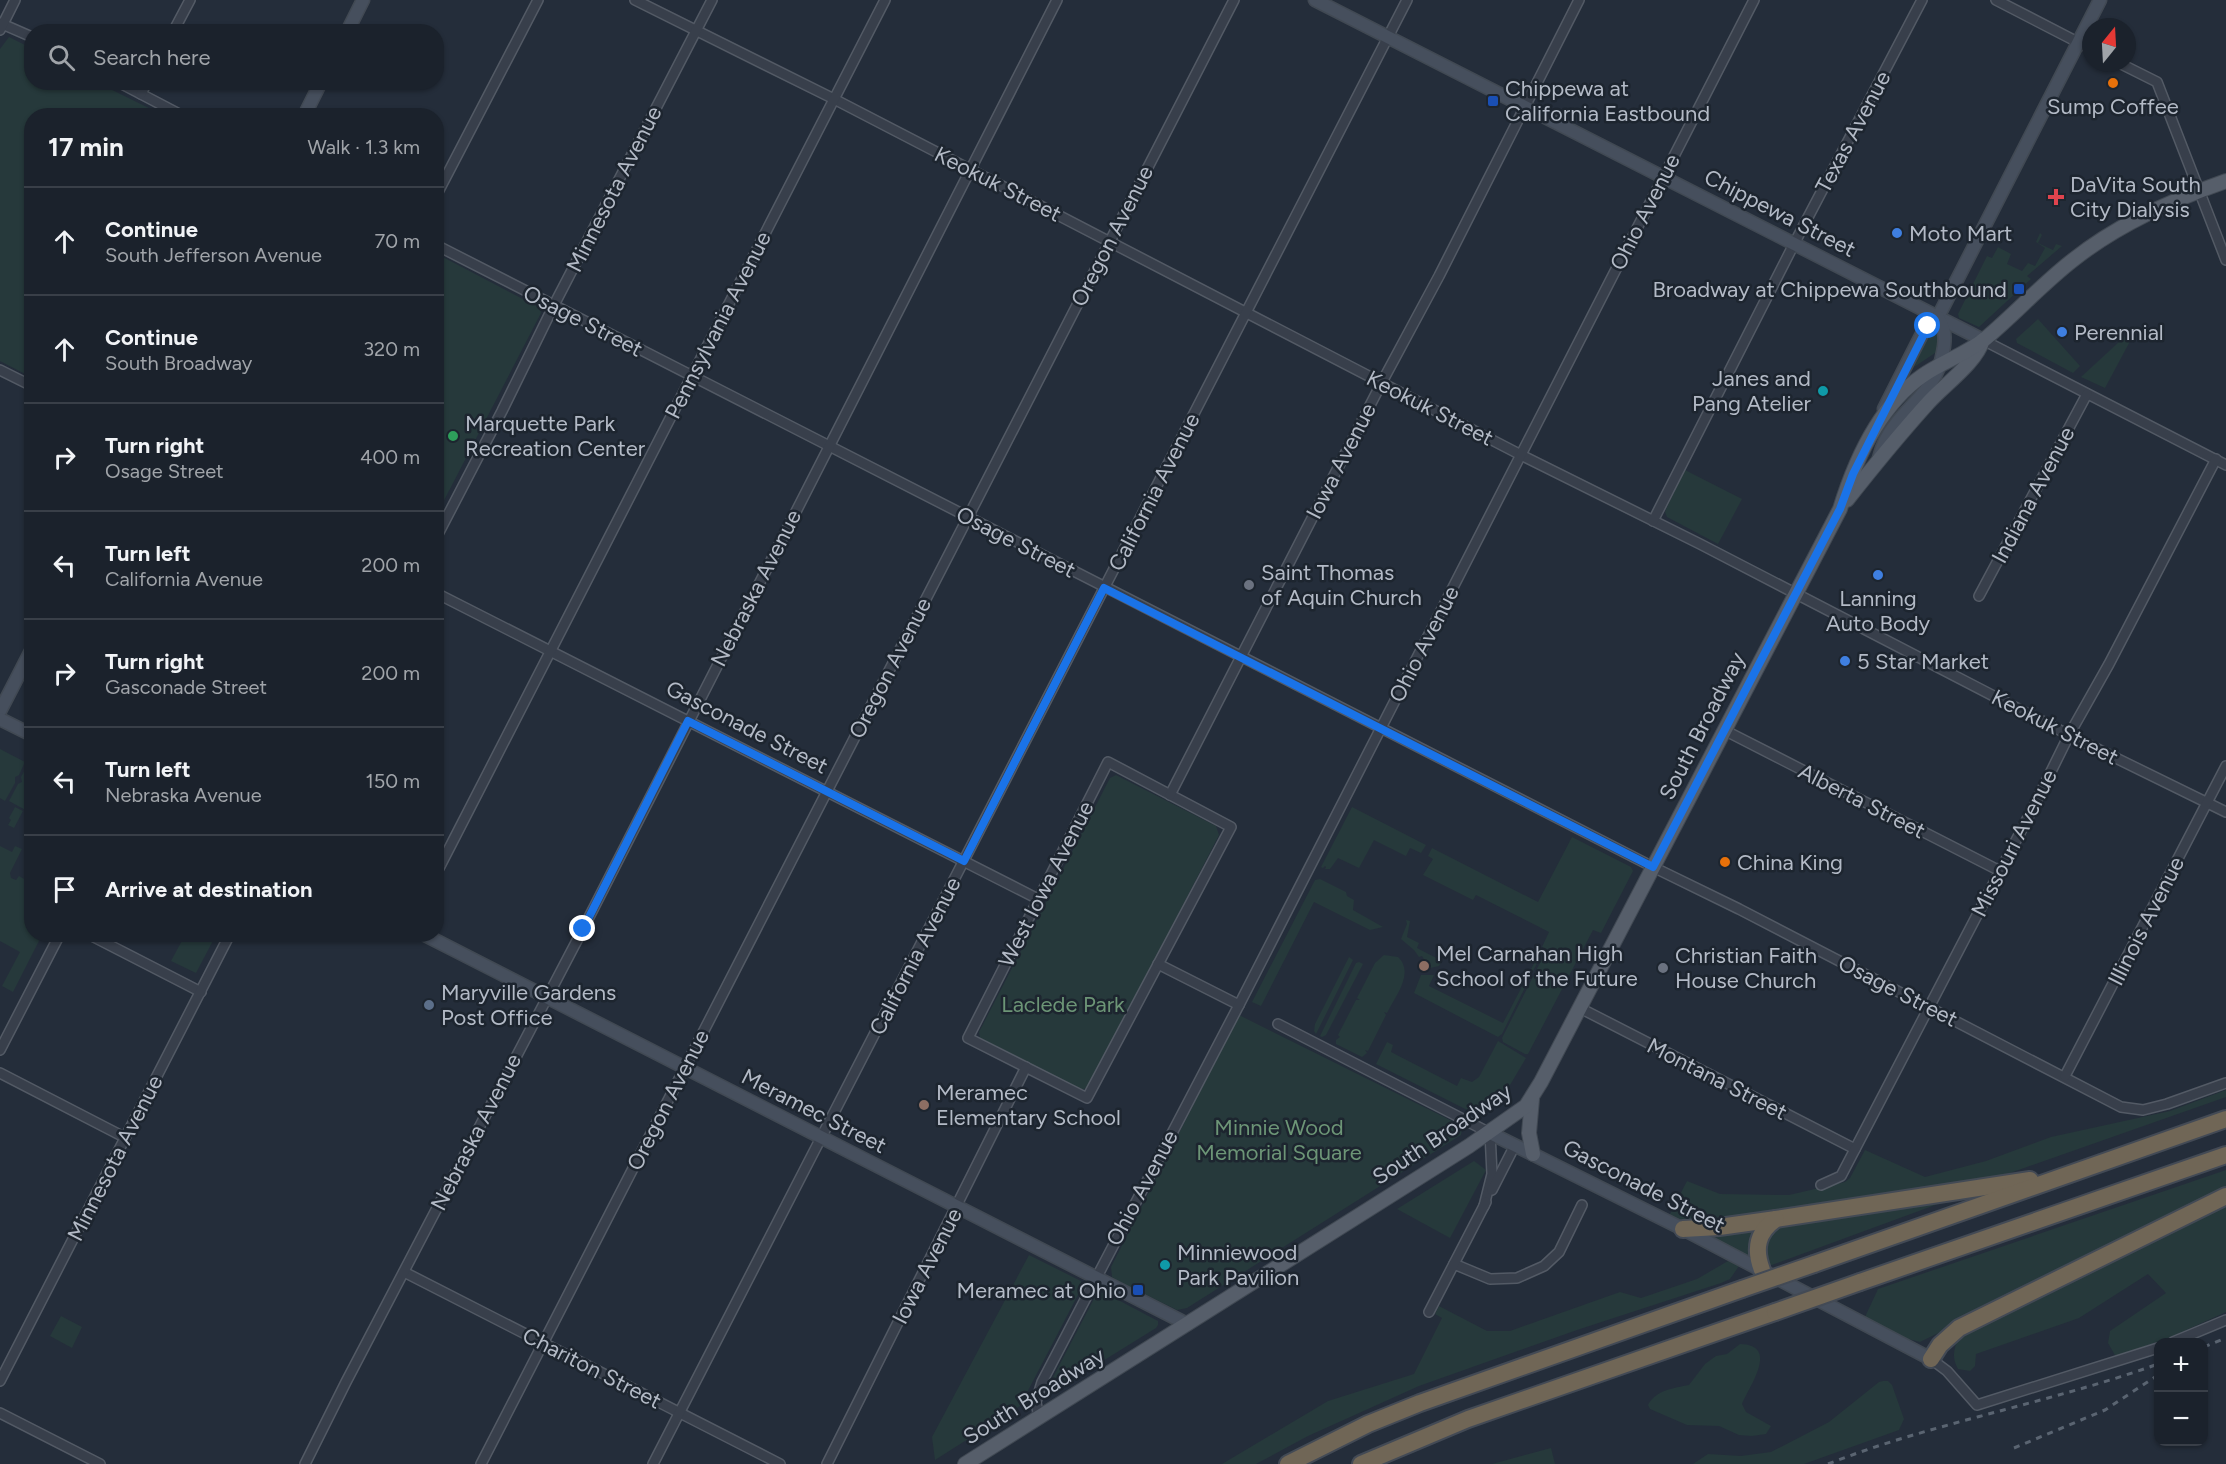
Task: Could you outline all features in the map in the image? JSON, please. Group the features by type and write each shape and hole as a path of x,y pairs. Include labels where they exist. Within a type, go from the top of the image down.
{"highway":[{"path":"1288,1464 1368,1424 1420,1403 2226,1119"},
{"path":"1360,1464 1468,1419 2226,1155"},
{"path":"1683,1228 1719,1227 2070,1174"},
{"path":"1931,1359 1940,1345 1959,1328 2226,1196"},
{"path":"1762,1270 1757,1255 1758,1240 1765,1229 1776,1219"}],"main road":[{"name":"South Broadway","path":"1840,509 1849,481 1877,424 1916,381 1983,340 2071,261 2100,241 2141,217 2226,181"},
{"name":"South Broadway","path":"966,1464 1490,1133 1518,1113 1532,1098 1840,509 1878,459 1930,401 1975,357 1983,340"},
{"path":"1532,1098 1529,1133 1533,1154"}],"street":[{"path":"15,0 1,26 24,34"},
{"path":"177,24 190,0"},
{"path":"351,24 363,0"},
{"path":"444,181 538,0"},
{"name":"Keokuk Street","path":"635,0 834,99 1521,455 2069,735 2226,812"},
{"name":"Minnesota Avenue","path":"444,523 712,0"},
{"name":"Pennsylvania Avenue","path":"444,858 885,0"},
{"name":"Nebraska Avenue","path":"305,1464 1058,0"},
{"name":"Oregon Avenue","path":"480,1464 1234,0"},
{"name":"Chippewa Street","path":"1315,0 2226,465"},
{"name":"California Avenue","path":"653,1464 1407,0"},
{"name":"Iowa Avenue","path":"1170,795 1579,0"},
{"name":"Ohio Avenue","path":"1039,1418 1035,1408 1039,1389 1095,1277 1239,1005 1755,0"},
{"name":"Texas Avenue","path":"1653,521 1922,0"},
{"path":"1996,0 2082,44"},
{"path":"1877,424 1923,332 1938,317 2100,0"},
{"path":"2136,72 2157,82 2226,260"},
{"path":"133,90 168,108"},
{"path":"141,94 143,90"},
{"path":"308,108 317,90"},
{"name":"Osage Street","path":"444,249 1380,729 1929,1006 2121,1107 2143,1110 2226,1083"},
{"path":"1878,459 1891,431 1930,386 1941,364 1945,333 1938,317"},
{"path":"0,370 24,382"},
{"name":"Indiana Avenue","path":"1979,596 2087,394"},
{"name":"Missouri Avenue","path":"1821,1185 1841,1176 2069,735 2109,664 2216,459"},
{"name":"Gasconade Street","path":"444,597 1038,899"},
{"path":"0,711 24,664"},
{"path":"0,719 24,731"},
{"name":"Alberta Street","path":"1724,730 2000,872"},
{"name":"West Iowa Avenue","path":"1026,1067 968,1038 1108,762 1170,795"},
{"name":"Illinois Avenue","path":"2065,1076 2226,766"},
{"path":"1026,1067 1087,1098 1231,827 1170,795"},
{"path":"0,1050 56,942"},
{"path":"104,942 201,992"},
{"name":"Minnesota Avenue","path":"0,1381 226,942"},
{"name":"Meramec Street","path":"438,942 1187,1324"},
{"path":"1158,964 1239,1005"},
{"name":"Montana Street","path":"1580,1008 1855,1149"},
{"name":"Gasconade Street","path":"1278,1024 1490,1133 1683,1228 1931,1359 1947,1371 1977,1405 2154,1349"},
{"name":"Iowa Avenue","path":"827,1464 1026,1067"},
{"path":"0,1073 124,1137"},
{"path":"1484,1206 1492,1174 1490,1133"},
{"path":"1429,1312 1515,1145"},
{"path":"1454,1264 1490,1279 1517,1278 1544,1266 1559,1252 1582,1205"},
{"name":"Chariton Street","path":"404,1272 780,1464"},
{"path":"2183,1338 2226,1320"},
{"path":"0,1413 100,1464"}],"green space":[{"path":"9,37 24,44 24,90 112,90 149,108 24,108 24,373 0,361 0,49"},
{"path":"2040,233 2042,235 2038,243 2053,250 2056,244 2062,246 2027,276 2031,279 1979,327 1959,318 1958,314 1987,256 1992,258 1998,247 2011,254 2007,264 2022,271 2028,263 2035,266 2045,248 2036,242"},
{"path":"444,258 540,308 541,313 444,500"},
{"path":"2038,319 2080,366 2073,373 2017,343 2016,339"},
{"path":"1935,327 1939,331 1938,351 1914,367 1931,328"},
{"path":"2132,330 2135,332 2105,388 2081,377"},
{"path":"1685,470 1742,499 1718,544 1667,517 1665,512"},
{"path":"0,749 24,761 24,764 19,775 15,777 15,783 5,801 0,798"},
{"path":"24,771 24,809 9,801 18,784 22,782 21,777"},
{"name":"Laclede Park","path":"1116,775 1216,826 1219,835 1089,1087 1081,1090 983,1040 979,1032 1110,778"},
{"path":"15,807 23,811 14,828 8,825"},
{"path":"1352,807 1426,845 1421,853 1410,848 1406,856 1374,840 1359,868 1338,858 1330,869 1325,869 1325,866 1321,867"},
{"path":"1572,837 1631,867 1633,871 1601,933 1593,930 1528,1054 1525,1054 1503,1042 1502,1038 1547,949 1542,947 1549,932 1476,895 1473,900 1423,875 1433,859 1428,856 1432,848 1538,902"},
{"path":"0,846 12,852 15,846 22,849 10,873 11,878 16,880 19,876 24,879 24,942 38,942 13,992 2,986 20,952 0,941"},
{"path":"1320,879 1346,892 1347,896 1354,900 1353,910 1383,927 1370,930 1314,902 1261,1006 1252,1002 1315,880"},
{"path":"1406,920 1410,921 1407,937 1419,943 1417,948 1442,961 1439,966 1430,968 1428,960 1425,961 1422,956 1419,957 1401,939 1407,924"},
{"path":"181,942 212,942 196,973 171,961"},
{"path":"1541,950 1543,951 1502,1034 1498,1037 1414,993 1421,975 1434,975 1429,986 1503,1023"},
{"path":"1384,955 1398,957 1405,970 1404,978 1387,1013 1384,1012 1386,1015 1368,1051 1365,1050 1367,1053 1362,1057 1336,1044 1336,1040 1340,1037 1338,1035 1356,1000 1360,1000 1357,998 1375,963"},
{"path":"1349,957 1353,960 1316,1034 1315,1024"},
{"path":"1356,963 1363,964 1326,1035 1320,1036"},
{"name":"Minnie Wood Memorial Square","path":"1239,1015 1456,1123 1462,1128 1461,1135 1187,1308 1177,1310 1116,1280 1112,1277 1111,1267"},
{"path":"1498,1041 1526,1058 1510,1085 1481,1117 1376,1064 1387,1042 1393,1045 1391,1052 1457,1086 1461,1078 1472,1082 1479,1077"},
{"path":"2226,1090 2226,1097 2010,1173 1971,1182 1850,1203 1687,1224 1669,1216 1687,1181 1720,1194 1789,1195 1845,1182 1850,1178 1865,1150 1925,1177 1986,1161 2051,1137 2170,1111"},
{"path":"1474,1161 1486,1170 1450,1238 1397,1209"},
{"path":"2226,1170 2226,1190 1920,1342 1908,1339 1865,1317 1878,1289"},
{"path":"1957,1197 1769,1266 1766,1259 1765,1244 1779,1225"},
{"path":"2226,1201 2226,1312 2168,1338 2154,1338 2154,1343 2116,1357 2108,1343 2110,1331 2166,1293 2148,1274 2079,1318 1976,1354 1975,1366 1970,1371 1958,1369 1955,1360 1954,1352 1960,1335"},
{"path":"1758,1224 1749,1257 1703,1234"},
{"path":"1029,1255 1081,1281 1081,1289 1020,1406 935,1460 932,1437"},
{"path":"1728,1261 1739,1266 1730,1279 1721,1283 1577,1330 1419,1386 1308,1436 1256,1464 1222,1464 1328,1401 1414,1374 1442,1318 1435,1314 1439,1306 1487,1331 1510,1331 1620,1292 1641,1298 1697,1279"},
{"path":"1097,1293 1105,1293 1158,1321 1158,1325 1053,1390 1049,1387 1050,1383"},
{"path":"61,1316 82,1327 72,1348 50,1336"},
{"path":"1740,1344 1752,1346 1758,1351 1759,1367 1742,1404 1746,1412 1771,1426 1766,1434 1739,1435 1719,1426 1687,1425 1650,1409 1648,1405 1656,1396 1666,1390 1689,1385 1705,1364 1716,1356 1727,1354"},
{"path":"1883,1381 1888,1381 1892,1385 1904,1419 1899,1430 1804,1464 1693,1464 1708,1454 1741,1456 1771,1452 1829,1422"},
{"path":"1551,1448 1555,1464 1492,1464"}],"railway":[{"path":"2208,1345 2226,1338"},
{"path":"1828,1464 1910,1436 2076,1390 2154,1365"},
{"path":"2014,1448 2105,1410 2154,1378"}],"place":[{"name":"Sump Coffee","path":"2113,83"},
{"name":"Chippewa at California Eastbound","path":"1493,101"},
{"name":"DaVita South City Dialysis","path":"2056,197"},
{"name":"Moto Mart","path":"1897,233"},
{"name":"Broadway at Chippewa Southbound","path":"2019,289"},
{"name":"Perennial","path":"2062,332"},
{"name":"Janes and Pang Atelier","path":"1823,391"},
{"name":"Marquette Park Recreation Center","path":"453,436"},
{"name":"Lanning Auto Body","path":"1878,575"},
{"name":"Saint Thomas of Aquin Church","path":"1249,585"},
{"name":"5 Star Market","path":"1845,661"},
{"name":"China King","path":"1725,862"},
{"name":"Mel Carnahan High School of the Future","path":"1424,966"},
{"name":"Christian Faith House Church","path":"1663,968"},
{"name":"Maryville Gardens Post Office","path":"429,1005"},
{"name":"Meramec Elementary School","path":"924,1105"},
{"name":"Minniewood Park Pavilion","path":"1165,1265"},
{"name":"Meramec at Ohio","path":"1138,1290"}],"route":[{"path":"583,929 688,721 964,861 1104,588 1653,867 1840,509 1853,474 1928,326"}]}
